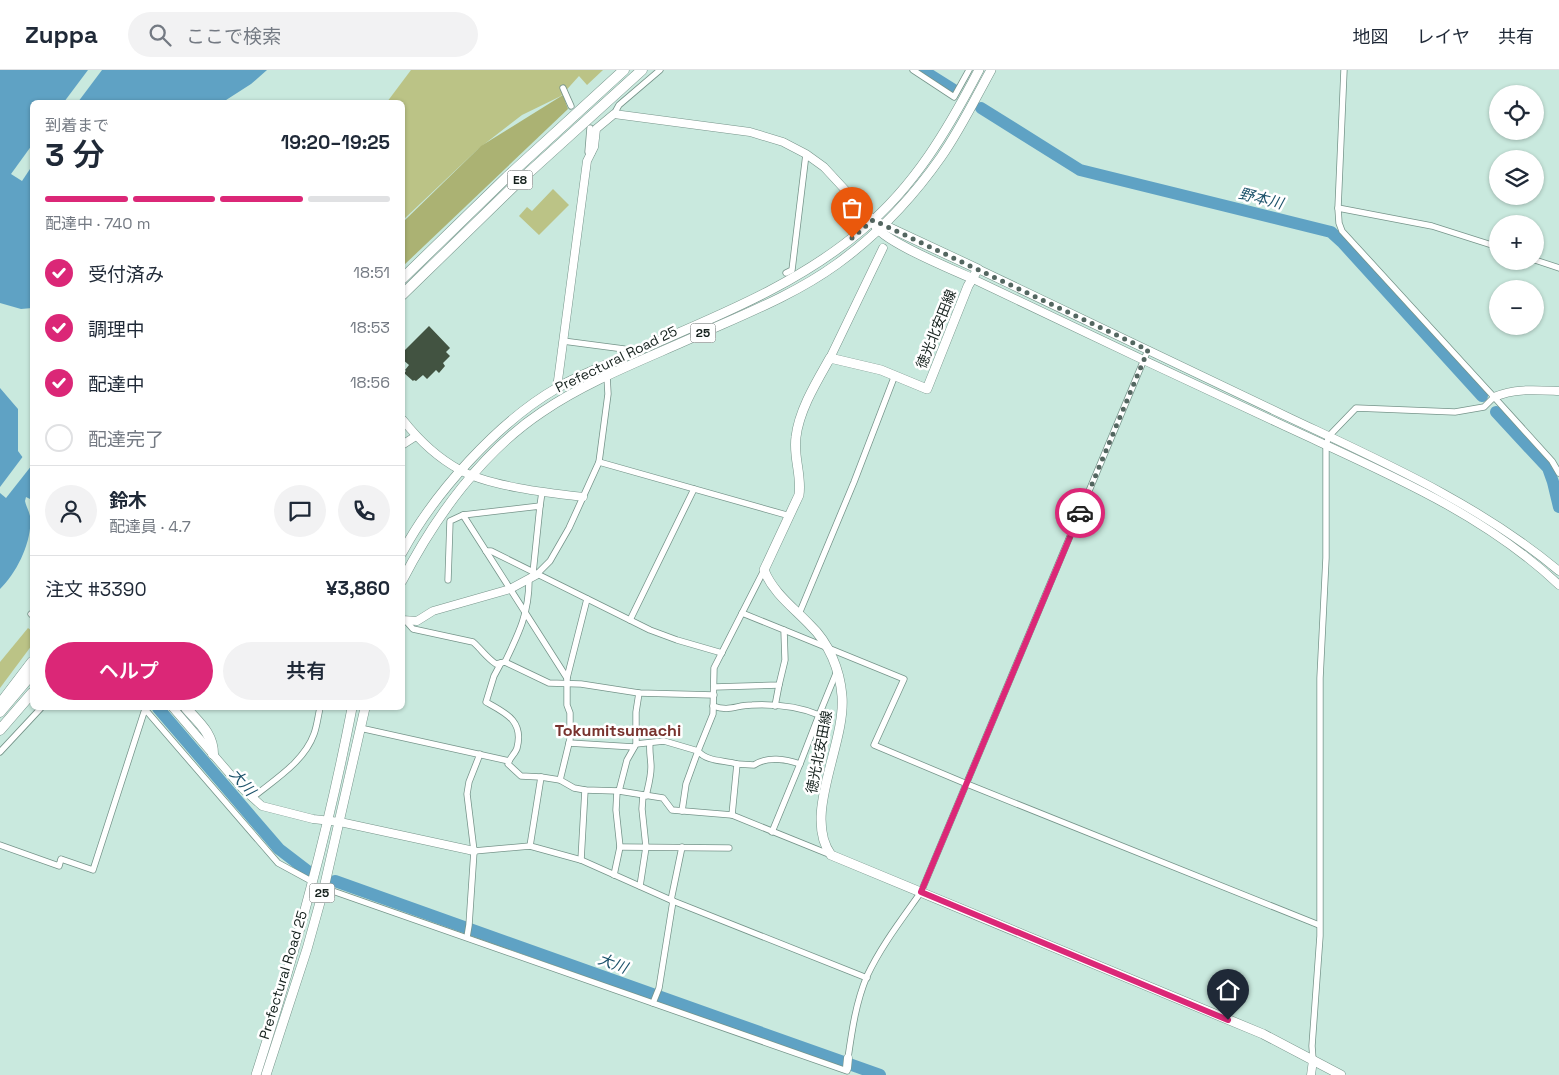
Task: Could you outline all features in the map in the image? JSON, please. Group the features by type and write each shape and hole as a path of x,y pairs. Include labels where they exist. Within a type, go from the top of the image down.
{"highway":[{"name":"E8","path":"405,274 507,177 624,70"},
{"name":"E8","path":"405,294 521,180 642,70"},
{"path":"0,704 30,665"},
{"path":"0,712 30,676"},
{"path":"0,730 30,695"},
{"path":"0,735 30,701"},
{"path":"188,710 209,734 212,741 213,754"},
{"path":"196,710 217,737 217,747 213,754"}],"main road":[{"name":"Prefectural Road 25","path":"405,549 420,524 461,471 497,432 557,388 728,312 773,289 822,260 873,220 916,175 933,152 979,70"},
{"name":"Prefectural Road 25","path":"405,576 432,528 472,475 514,434 542,412 607,376 768,304 837,264 881,227 922,182 941,156 991,70"},
{"name":"徳光北安田線","path":"873,220 894,241 972,279"},
{"name":"徳光北安田線","path":"830,358 895,375 927,389 972,279 978,269 881,227"},
{"path":"764,570 799,495 801,484 795,454 796,436 806,406 830,358"},
{"name":"徳光北安田線","path":"764,570 773,587 812,626 828,647 841,688 842,707 820,820 824,846 831,855"},
{"name":"Prefectural Road 25","path":"256,1075 329,821 352,710"},
{"name":"Prefectural Road 25","path":"266,1075 307,950 324,888 364,710"},
{"path":"831,855 1263,1034 1342,1075"}],"street":[{"path":"557,388 587,161 592,153 596,129 660,70"},
{"path":"913,70 954,97 969,70"},
{"path":"1344,70 1338,208 1342,231 1552,461 1559,473"},
{"path":"563,88 571,106"},
{"path":"614,114 760,134 783,142 806,154 837,180 873,220"},
{"path":"590,128 588,152 592,153"},
{"path":"786,273 792,270 806,154"},
{"path":"1338,208 1432,226 1489,244"},
{"path":"830,358 883,248"},
{"path":"1544,263 1559,268"},
{"path":"978,269 1329,436 1456,500 1504,529 1559,571"},
{"path":"972,279 1326,445 1455,510 1517,550 1559,585"},
{"path":"563,341 624,349"},
{"path":"324,888 655,997 847,1071 852,1028 867,978 882,949 921,892 1142,360 1148,350"},
{"path":"799,614 854,482 895,375"},
{"path":"405,621 417,621 433,611 510,588 533,576 550,561 569,528 599,462 608,394 607,376"},
{"path":"1311,1075 1320,936 1320,678 1326,558 1326,445 1329,436 1356,408 1455,412 1484,407 1494,397 1504,393 1534,390 1559,391"},
{"path":"405,422 416,436 461,471 542,492 583,498"},
{"path":"405,443 416,436"},
{"path":"599,462 790,516"},
{"path":"630,620 694,489"},
{"path":"542,492 533,576 526,614 503,662 494,676 486,702 505,712 514,720 519,729 517,747 508,764 522,776 560,780 574,788 618,791 663,798 672,810 732,815 831,855"},
{"path":"448,580 450,521 463,515 540,506"},
{"path":"463,515 567,680"},
{"path":"486,550 491,551 533,576 630,620 677,640 722,653"},
{"path":"682,811 686,784 710,722 714,696 714,668 764,570"},
{"path":"560,780 569,743 567,680 587,599"},
{"path":"742,613 904,679 874,745 1319,925"},
{"path":"405,622 413,629 473,642 480,648 483,655 496,664 503,662 549,683 567,680 640,693 714,696"},
{"path":"775,706 785,660 784,630"},
{"path":"772,832 837,671"},
{"path":"714,687 779,685"},
{"path":"614,875 620,847 616,810 618,791 627,760 635,745 636,712 640,693"},
{"path":"713,706 733,709 738,706 752,704 802,708 819,715"},
{"path":"0,752 39,710"},
{"path":"0,845 59,866 61,859 93,870 144,710"},
{"path":"147,710 278,864 313,882"},
{"path":"175,710 252,798 269,808 474,851 530,846 581,860 672,901 867,978"},
{"path":"252,798 290,767 309,746 320,710"},
{"path":"360,728 509,761"},
{"path":"569,743 635,745 664,741 698,751 700,754 715,761 725,760 754,766 762,760 789,760 800,764"},
{"path":"640,886 646,847 644,796 650,774 651,764 648,758 650,742"},
{"path":"467,936 474,851 466,794 480,754"},
{"path":"732,815 737,764"},
{"path":"530,846 541,777"},
{"path":"581,860 585,790"},
{"path":"620,847 729,848"},
{"path":"655,997 682,847"}],"green space":[{"path":"411,70 603,70 587,85 579,76 561,96 522,115 478,149 405,218 405,100 388,100"},
{"path":"563,95 568,109 405,264 405,220 481,146"},
{"path":"553,189 569,205 539,235 519,216 527,207 532,211"},
{"path":"28,628 30,630 30,648 0,688 0,662"}],"water":[{"path":"0,70 267,70 251,84 226,100 30,100 30,308 21,309 0,303"},
{"path":"0,388 18,409 18,451 30,467 30,499 26,497 25,501 30,516 30,525 26,545 18,565 0,589"}],"pier":[{"path":"88,70 102,70 80,100 66,100"},
{"path":"30,148 30,169 22,181 11,174"},
{"path":"24,455 30,462 30,468 6,498 0,493 0,487"}],"building":[{"path":"429,326 450,348 446,352 450,356 443,363 445,366 439,373 436,370 427,379 423,375 416,381 413,381 405,374 405,370 409,365 405,362 405,350"}],"waterway":[{"name":"野本川","path":"922,70 954,90"},
{"name":"野本川","path":"981,108 1080,170 1331,232 1482,396"},
{"name":"野本川","path":"1496,412 1548,468 1559,507"},
{"name":"大川","path":"160,710 279,849 309,872"},
{"name":"大川","path":"335,881 880,1075"}],"way so far":[{"path":"852,238 873,220 1148,350 1142,360 1080,513"}],"district":[{"name":"Tokumitsumachi","path":"618,730"}],"route":[{"path":"1080,513 921,892 1228,1020"}]}
